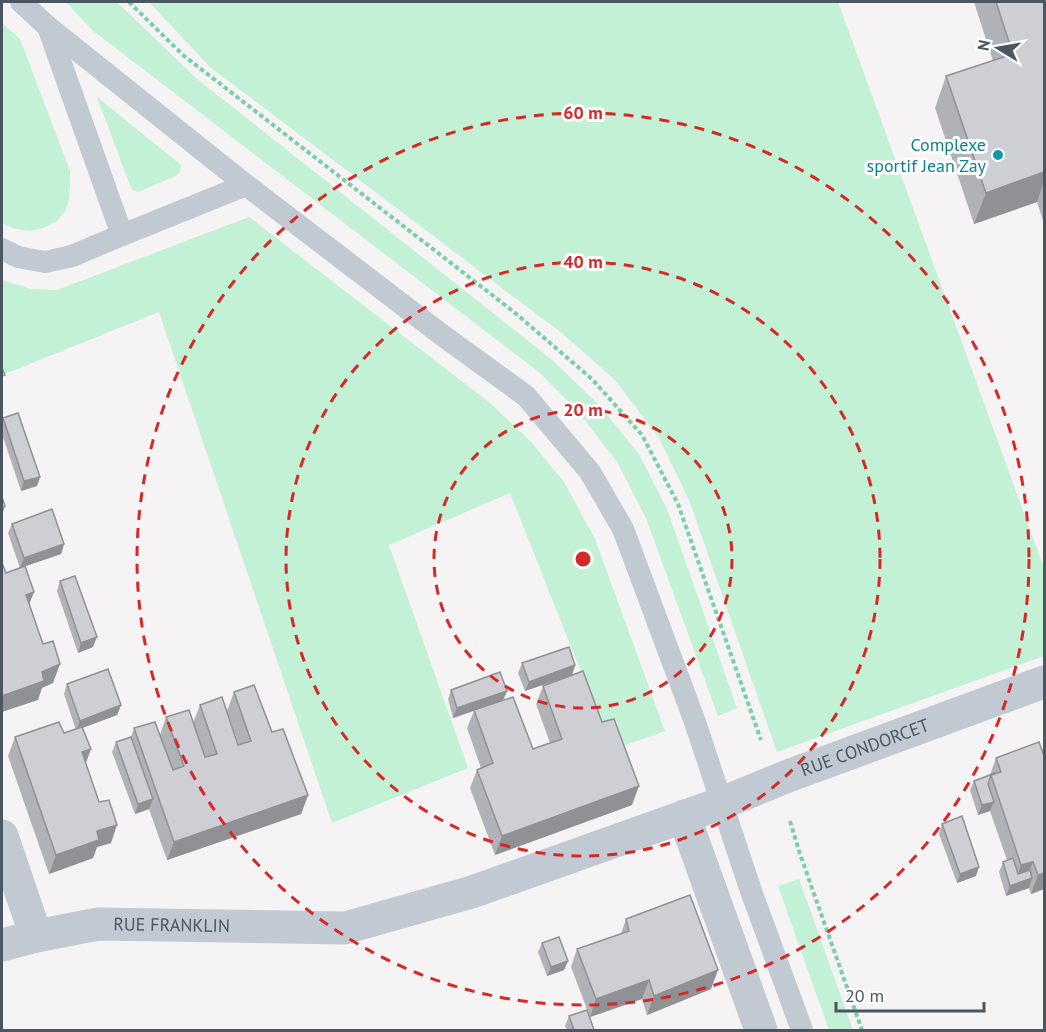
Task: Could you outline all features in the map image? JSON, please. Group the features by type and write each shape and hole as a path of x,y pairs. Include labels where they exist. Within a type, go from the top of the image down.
{"street":[{"name":"RUE CONDORCET","path":"345,928 472,892 722,803 1044,682"},
{"path":"684,816 762,1030"},
{"path":"2,836 36,936"},
{"name":"RUE FRANKLIN","path":"2,945 98,924 345,928"}],"lane":[{"path":"21,2 47,26 246,185 442,335 526,396 590,472 623,529 695,722 751,891 802,1030"},
{"path":"38,2 122,234"},
{"path":"2,249 18,257 45,262 72,256 246,185"}],"path":[{"path":"776,782 862,1030"}],"green space":[{"path":"66,2 117,2 196,78 551,359 599,405 639,454 667,509 737,708 718,716 646,518 617,462 581,415 540,373 92,30"},
{"path":"149,2 838,2 1044,568 1044,656 777,752 689,500 659,438 616,381 563,334 210,67"},
{"path":"2,23 20,39 70,171 69,200 65,211 57,221 30,231 15,229 2,223"},
{"path":"97,97 181,165 180,172 176,176 138,192 133,190"},
{"path":"249,217 490,403 531,442 564,482 595,539 665,731 612,750 510,493 389,545 468,768 332,823 159,312 2,375 2,280 31,289 57,290"},
{"path":"799,879 853,1030 829,1030 778,886"}],"building":[{"name":"Complexe sportif Jean Zay","path":"996,2 1044,2 1044,172 986,193 946,76 1013,54"},
{"path":"18,413 40,477 24,481 3,418"},
{"path":"52,509 64,544 24,558 12,524"},
{"path":"2,563 6,573 25,566 34,592 26,595 43,644 53,641 60,664 42,672 44,681 2,696"},
{"path":"75,576 97,637 81,643 60,581"},
{"path":"569,647 575,665 529,682 522,663"},
{"path":"108,669 121,705 80,721 67,684"},
{"path":"583,671 602,722 614,719 639,786 502,836 477,770 493,763 474,710 513,697 533,749 562,739 543,686"},
{"path":"500,672 507,691 457,708 451,690"},
{"path":"254,685 272,732 283,729 308,795 174,842 134,728 155,722 173,770 184,766 166,717 189,710 205,757 217,754 200,705 222,697 238,745 251,741 234,692"},
{"path":"59,722 64,733 82,727 91,749 82,752 99,802 109,800 117,825 97,831 99,840 56,855 15,737"},
{"path":"131,737 153,799 138,804 116,742"},
{"path":"1039,742 1044,756 1044,873 1038,875 1033,862 1021,865 991,775 1001,772 996,758"},
{"path":"995,773 991,775 988,784 994,802 982,805 974,781"},
{"path":"962,816 979,867 960,874 942,824"},
{"path":"1013,858 1018,874 1030,870 1032,878 1010,886 1003,862"},
{"path":"690,895 718,970 654,996 649,980 596,999 577,949 629,931 626,919"},
{"path":"559,937 568,961 551,967 542,943"},
{"path":"587,1010 594,1030 574,1030 569,1016"}],"place":[{"name":"Complexe sportif Jean Zay","path":"998,155"}]}
